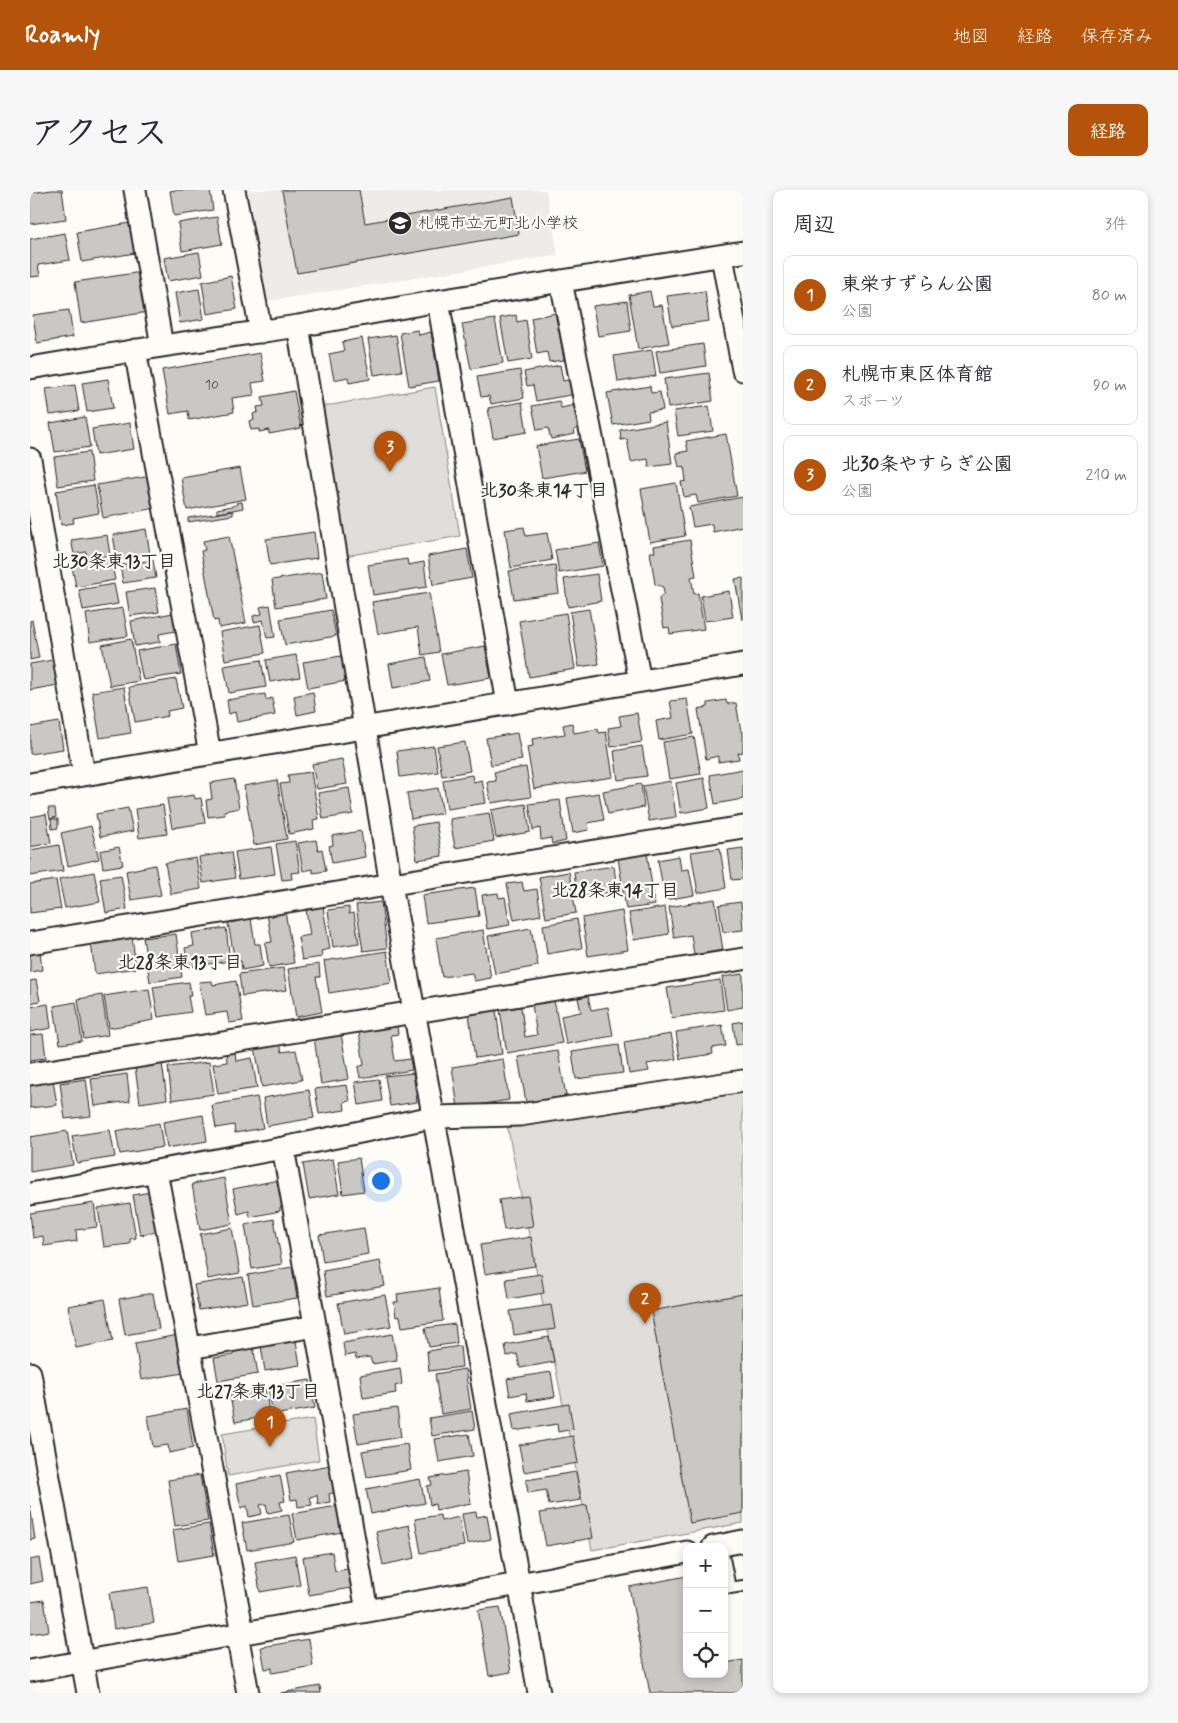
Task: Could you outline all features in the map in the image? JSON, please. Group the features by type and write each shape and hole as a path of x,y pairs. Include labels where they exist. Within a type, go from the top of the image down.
{"street":[{"path":"135,190 162,346"},
{"path":"234,190 261,332"},
{"path":"30,368 135,350 298,326 438,301 743,252"},
{"path":"722,256 743,370"},
{"path":"561,281 640,681"},
{"path":"438,301 508,704"},
{"path":"298,326 391,885 539,1693"},
{"path":"135,350 210,754"},
{"path":"30,459 84,775"},
{"path":"30,784 743,664"},
{"path":"30,943 743,827"},
{"path":"30,1074 743,959"},
{"path":"30,1194 283,1148 433,1117 520,1115 743,1081"},
{"path":"283,1148 367,1611"},
{"path":"156,1171 190,1348 240,1634 248,1693"},
{"path":"190,1348 315,1326"},
{"path":"30,1372 88,1693"},
{"path":"728,1547 743,1542"},
{"path":"30,1671 519,1584 683,1553"}],"lane":[{"path":"728,1580 730,1588 743,1586"}],"shaded area":[{"name":"札幌市立元町北小学校","path":"242,190 546,190 558,255 262,302"},
{"path":"435,387 460,536 345,556 320,407"},
{"path":"743,1088 743,1523 592,1550 507,1125"},
{"path":"313,1419 319,1460 228,1476 222,1434"}],"building":[{"path":"62,190 66,219 30,224 30,193"},
{"path":"210,190 213,210 174,216 170,191"},
{"path":"282,190 359,190 365,223 513,197 519,234 297,273"},
{"path":"217,217 222,244 182,251 178,223"},
{"path":"130,223 135,253 82,262 77,232"},
{"path":"65,233 70,260 38,265 40,276 30,277 30,239"},
{"path":"199,252 203,275 168,281 164,258"},
{"path":"142,272 148,312 81,323 75,282"},
{"path":"231,276 237,309 207,314 202,282"},
{"path":"199,289 204,319 180,323 175,293"},
{"path":"650,291 653,306 662,305 669,343 638,349 629,295"},
{"path":"705,291 709,321 672,326 667,296"},
{"path":"627,301 631,331 598,336 593,306"},
{"path":"69,310 73,337 37,343 33,315"},
{"path":"556,313 564,360 549,362 547,352 537,354 531,318"},
{"path":"516,315 517,322 526,320 532,359 508,363 500,318"},
{"path":"495,319 503,363 471,369 462,324"},
{"path":"418,330 419,335 431,332 439,381 409,386 400,333"},
{"path":"396,335 402,371 374,375 368,339"},
{"path":"362,338 370,379 349,383 348,377 334,380 329,354 344,351 342,342"},
{"path":"703,344 706,366 660,373 656,351"},
{"path":"652,350 656,376 618,382 614,356"},
{"path":"260,353 265,381 252,383 254,395 232,398 234,412 189,420 188,411 170,414 162,370"},
{"path":"560,365 563,381 573,379 576,394 536,401 533,385 527,386 524,372"},
{"path":"520,370 524,398 491,404 489,396 481,397 477,377"},
{"path":"709,373 713,401 668,408 664,379"},
{"path":"108,379 113,408 87,412 82,383"},
{"path":"75,385 79,411 50,415 46,389"},
{"path":"650,386 651,393 660,392 663,410 648,412 649,419 613,425 607,393"},
{"path":"294,391 301,428 269,434 269,430 259,432 259,429 251,430 249,421 254,420 253,414 258,412 257,407 264,406 262,397"},
{"path":"559,401 561,408 575,405 579,428 574,430 575,434 551,439 548,428 537,430 532,406"},
{"path":"522,402 527,432 493,438 488,408"},
{"path":"709,406 713,431 678,436 674,411"},
{"path":"85,417 90,447 55,452 50,423"},
{"path":"666,422 672,464 649,467 648,459 631,462 627,439 621,440 620,430"},
{"path":"130,423 134,449 96,455 92,429"},
{"path":"726,434 737,496 698,503 696,495 684,497 681,482 686,481 684,466 679,467 676,453 688,451 686,441"},
{"path":"579,439 585,471 542,478 536,446"},
{"path":"89,452 93,481 58,486 54,457"},
{"path":"240,468 246,499 187,510 181,478"},
{"path":"151,476 156,508 103,518 97,485"},
{"path":"676,483 685,536 650,542 641,489"},
{"path":"94,485 99,513 73,518 74,523 61,525 56,491"},
{"path":"743,497 743,526 713,532 712,524 693,527 689,507"},
{"path":"242,502 243,508 217,513 217,509 237,505 236,503"},
{"path":"233,511 233,515 188,522 188,518"},
{"path":"524,527 526,536 547,533 552,560 511,568 505,530"},
{"path":"146,529 150,554 117,559 113,535"},
{"path":"314,532 317,558 270,565 266,539"},
{"path":"107,535 110,555 87,559 86,552 74,554 71,540"},
{"path":"229,536 246,623 219,628 218,620 214,621 201,551 205,550 203,541"},
{"path":"690,540 696,576 691,577 694,594 698,593 704,629 670,634 669,627 664,628 659,599 664,593 663,587 655,584 650,552 655,552 654,546"},
{"path":"599,543 603,566 559,573 555,550"},
{"path":"467,549 472,578 433,585 428,556"},
{"path":"407,559 408,565 424,562 427,587 373,595 368,565"},
{"path":"111,560 115,580 76,587 72,567"},
{"path":"153,560 156,578 123,583 120,565"},
{"path":"555,565 559,593 514,599 509,571"},
{"path":"322,572 326,599 276,607 272,580"},
{"path":"597,574 601,601 568,607 564,579"},
{"path":"743,578 743,619 742,620 735,579"},
{"path":"114,584 118,604 83,610 79,590"},
{"path":"155,588 159,612 130,616 126,592"},
{"path":"729,591 733,617 705,621 701,596"},
{"path":"429,593 439,652 422,655 418,627 378,634 372,602"},
{"path":"270,605 275,637 267,638 263,620 254,622 253,616 262,614 260,607"},
{"path":"123,608 128,636 90,642 86,614"},
{"path":"589,609 599,664 579,667 570,612"},
{"path":"331,610 336,636 285,645 280,619"},
{"path":"173,613 176,631 159,634 160,642 135,646 131,621"},
{"path":"566,613 575,669 529,677 519,621"},
{"path":"32,620 39,658 30,660 30,621"},
{"path":"260,625 265,653 225,660 220,632"},
{"path":"131,639 139,681 110,686 102,645"},
{"path":"176,644 181,674 143,680 137,651"},
{"path":"485,646 491,678 447,685 441,654"},
{"path":"296,655 300,677 270,682 266,660"},
{"path":"341,656 346,681 308,688 303,662"},
{"path":"426,657 430,681 393,688 389,664"},
{"path":"53,660 58,685 30,690 30,664"},
{"path":"261,660 266,687 229,693 224,666"},
{"path":"176,679 182,708 167,711 168,716 135,722 129,687"},
{"path":"124,687 131,733 100,738 92,692"},
{"path":"313,692 316,711 297,715 294,696"},
{"path":"265,694 266,700 272,698 275,715 237,722 235,712 229,714 227,700"},
{"path":"687,699 693,734 659,740 656,721 673,718 670,701"},
{"path":"726,700 727,704 736,703 741,731 743,731 743,752 738,753 739,759 718,762 718,756 706,759 698,709 708,707 708,703"},
{"path":"637,713 642,742 611,747 608,728 621,726 619,716"},
{"path":"59,722 63,749 30,754 30,727"},
{"path":"572,723 574,733 598,729 599,733 606,732 613,777 534,789 527,747 533,746 532,739 565,734 563,725"},
{"path":"517,733 522,760 491,765 486,738"},
{"path":"694,737 701,774 669,779 663,742"},
{"path":"465,742 470,771 442,776 437,746"},
{"path":"434,746 438,772 400,777 397,751"},
{"path":"642,746 647,776 618,780 614,751"},
{"path":"342,759 347,784 317,789 312,764"},
{"path":"526,767 531,797 491,803 487,782 496,781 494,772"},
{"path":"743,769 743,799 715,804 710,775"},
{"path":"311,772 319,819 313,820 314,829 289,834 280,784 289,783 288,775"},
{"path":"472,775 473,782 482,780 486,803 447,809 443,780"},
{"path":"704,778 709,808 681,813 676,783"},
{"path":"234,779 239,808 224,811 225,815 208,817 206,800 212,799 210,783"},
{"path":"277,780 287,839 254,845 244,786"},
{"path":"671,781 676,817 649,821 643,786"},
{"path":"641,784 644,807 608,814 603,791"},
{"path":"349,788 353,814 323,819 318,793"},
{"path":"438,788 443,813 411,819 407,793"},
{"path":"599,793 604,820 588,823 589,830 573,833 567,798"},
{"path":"194,795 195,799 201,798 205,823 172,828 167,799"},
{"path":"560,800 566,841 552,844 551,838 541,840 540,828 533,830 529,804"},
{"path":"526,804 530,832 496,838 491,810"},
{"path":"163,805 167,834 139,838 135,809"},
{"path":"48,808 55,808 56,817 50,819"},
{"path":"128,808 133,831 100,837 96,814"},
{"path":"489,813 494,841 455,848 450,819"},
{"path":"46,814 51,843 30,847 30,817"},
{"path":"51,819 58,819 58,828 52,829"},
{"path":"436,822 442,856 417,860 412,826"},
{"path":"91,826 99,859 68,866 61,833"},
{"path":"361,831 365,857 332,863 329,846 333,845 332,836"},
{"path":"316,840 318,850 322,849 326,871 313,873 313,869 303,871 298,843"},
{"path":"295,841 300,872 291,873 292,879 282,880 276,844"},
{"path":"59,845 63,871 30,876 30,850"},
{"path":"119,847 123,865 103,868 100,851"},
{"path":"271,847 275,874 239,879 235,852"},
{"path":"720,848 726,888 698,893 691,852"},
{"path":"743,848 743,879 732,880 728,850"},
{"path":"231,852 235,878 203,883 199,857"},
{"path":"647,853 655,905 626,909 618,858"},
{"path":"679,856 681,870 689,869 694,895 665,900 658,860"},
{"path":"196,858 201,889 171,894 165,863"},
{"path":"155,865 161,895 131,900 126,871"},
{"path":"614,866 617,891 577,897 574,872"},
{"path":"94,872 100,902 65,908 59,879"},
{"path":"569,872 576,913 546,918 539,877"},
{"path":"121,875 127,909 106,913 100,878"},
{"path":"56,880 61,909 30,913 30,884"},
{"path":"522,882 524,891 537,889 541,915 514,920 507,884"},
{"path":"475,888 479,916 426,923 422,895"},
{"path":"498,893 499,898 505,897 510,925 487,929 482,895"},
{"path":"715,899 723,950 694,955 691,935 674,938 669,907"},
{"path":"381,902 387,948 363,951 356,905"},
{"path":"741,902 743,930 723,932 719,905"},
{"path":"323,907 330,949 321,951 322,957 302,960 298,937 310,935 306,910"},
{"path":"349,907 349,914 354,913 359,943 333,947 328,910"},
{"path":"665,907 669,934 634,940 629,913"},
{"path":"285,911 294,963 269,967 265,943 272,942 267,914"},
{"path":"622,911 628,950 588,956 582,918"},
{"path":"251,919 255,944 260,944 263,966 242,970 241,961 235,962 228,923"},
{"path":"577,919 582,948 547,954 543,925"},
{"path":"226,928 230,961 188,967 185,948 194,946 192,933"},
{"path":"531,928 538,966 495,974 488,936"},
{"path":"483,930 491,978 474,981 472,973 442,977 436,938"},
{"path":"176,934 182,977 150,982 143,938"},
{"path":"132,936 136,968 95,974 91,942"},
{"path":"40,951 42,970 30,972 30,952"},
{"path":"387,951 392,983 329,993 324,961"},
{"path":"319,964 320,977 316,977 322,1012 296,1017 288,969"},
{"path":"283,968 287,990 242,996 239,974"},
{"path":"743,974 743,1007 727,1010 722,977"},
{"path":"36,980 40,1001 30,1003 30,981"},
{"path":"720,980 724,1010 672,1018 667,988"},
{"path":"212,981 213,985 236,981 243,1021 229,1023 227,1012 205,1015 199,982"},
{"path":"189,982 191,996 188,996 191,1012 158,1017 153,987"},
{"path":"149,989 154,1020 109,1028 104,996"},
{"path":"102,995 108,1035 84,1039 78,999"},
{"path":"588,996 591,1010 608,1007 613,1036 566,1044 561,1016 581,1012 578,998"},
{"path":"554,1001 562,1043 507,1053 500,1010 521,1007 525,1037 537,1035 532,1005"},
{"path":"76,1002 82,1041 60,1044 54,1006"},
{"path":"48,1004 51,1028 30,1032 30,1007"},
{"path":"496,1010 502,1054 475,1058 469,1014"},
{"path":"743,1021 743,1044 736,1045 733,1023"},
{"path":"722,1025 726,1046 712,1048 713,1054 680,1059 676,1032"},
{"path":"397,1026 398,1034 391,1035 395,1061 410,1059 412,1070 360,1078 358,1067 364,1065 359,1032"},
{"path":"43,1034 46,1058 30,1060 30,1035"},
{"path":"341,1034 349,1079 321,1084 314,1038"},
{"path":"671,1034 676,1059 647,1064 649,1071 629,1074 624,1042"},
{"path":"280,1043 282,1052 296,1050 302,1080 262,1087 255,1047"},
{"path":"619,1045 623,1073 576,1079 572,1052"},
{"path":"235,1051 236,1061 252,1058 257,1088 218,1094 213,1064 227,1062 226,1053"},
{"path":"558,1051 566,1096 526,1102 518,1057"},
{"path":"503,1059 509,1100 458,1108 452,1067"},
{"path":"209,1062 214,1094 172,1100 168,1067"},
{"path":"162,1063 167,1099 140,1103 135,1067"},
{"path":"413,1073 417,1102 390,1106 385,1076"},
{"path":"127,1074 130,1101 95,1106 91,1079"},
{"path":"86,1079 91,1116 65,1119 60,1083"},
{"path":"379,1079 382,1101 359,1105 355,1082"},
{"path":"53,1080 57,1105 30,1108 30,1083"},
{"path":"347,1085 350,1101 344,1102 345,1110 319,1114 315,1089"},
{"path":"309,1090 314,1118 267,1126 263,1098"},
{"path":"257,1097 263,1128 235,1133 234,1125 216,1128 212,1105"},
{"path":"203,1115 207,1141 167,1148 163,1122"},
{"path":"159,1123 163,1147 120,1154 116,1131"},
{"path":"110,1130 115,1157 77,1163 72,1136"},
{"path":"67,1131 73,1165 30,1172 30,1137"},
{"path":"359,1158 364,1191 343,1194 338,1161"},
{"path":"333,1159 339,1194 309,1199 303,1164"},
{"path":"224,1178 232,1224 200,1230 192,1184"},
{"path":"279,1180 283,1206 280,1207 280,1211 250,1217 249,1211 238,1214 233,1189"},
{"path":"151,1192 157,1232 140,1235 133,1195"},
{"path":"528,1196 533,1226 504,1230 499,1200"},
{"path":"94,1203 97,1227 76,1230 77,1241 44,1246 43,1236 33,1238 30,1213"},
{"path":"130,1203 136,1238 130,1239 130,1244 104,1247 98,1208"},
{"path":"274,1219 282,1264 252,1269 245,1225"},
{"path":"232,1228 240,1273 208,1279 200,1234"},
{"path":"364,1228 368,1254 323,1262 319,1235"},
{"path":"531,1237 535,1266 485,1274 480,1245"},
{"path":"380,1261 385,1286 327,1296 323,1271"},
{"path":"292,1267 297,1298 253,1305 248,1275"},
{"path":"541,1274 544,1293 509,1299 506,1279"},
{"path":"243,1277 248,1302 199,1310 194,1285"},
{"path":"439,1288 443,1321 402,1327 400,1316 396,1317 394,1302 398,1302 397,1294"},
{"path":"153,1293 159,1329 125,1335 119,1299"},
{"path":"743,1294 743,1513 690,1523 651,1311"},
{"path":"385,1295 391,1326 344,1334 338,1303"},
{"path":"105,1299 113,1341 76,1348 68,1306"},
{"path":"551,1305 555,1329 514,1335 510,1311"},
{"path":"455,1324 457,1343 429,1347 425,1328"},
{"path":"392,1334 397,1360 372,1364 370,1357 356,1359 355,1354 345,1356 343,1343"},
{"path":"178,1335 184,1373 141,1380 135,1343"},
{"path":"549,1337 554,1362 520,1368 517,1354 507,1356 505,1345"},
{"path":"296,1341 300,1365 265,1371 261,1346"},
{"path":"253,1346 258,1374 218,1381 214,1358 233,1355 233,1350"},
{"path":"460,1346 462,1367 429,1371 427,1351"},
{"path":"400,1368 402,1384 395,1386 396,1393 363,1398 360,1375"},
{"path":"465,1369 471,1409 441,1414 435,1374"},
{"path":"551,1372 555,1397 527,1401 526,1393 510,1396 507,1379"},
{"path":"310,1380 315,1408 273,1415 268,1387"},
{"path":"265,1389 270,1416 235,1422 230,1396"},
{"path":"569,1404 573,1429 558,1432 557,1424 514,1431 511,1414"},
{"path":"397,1408 401,1437 358,1444 353,1414"},
{"path":"187,1409 193,1448 169,1453 168,1445 153,1447 148,1416"},
{"path":"472,1411 475,1429 432,1436 429,1418"},
{"path":"469,1434 473,1456 439,1462 435,1439"},
{"path":"573,1436 578,1463 524,1472 519,1445"},
{"path":"407,1444 411,1470 367,1477 362,1451"},
{"path":"331,1465 336,1492 329,1494 330,1502 318,1504 317,1495 310,1497 312,1505 298,1507 297,1499 291,1500 286,1473"},
{"path":"466,1472 471,1503 436,1510 435,1504 430,1505 427,1486 432,1485 430,1478"},
{"path":"576,1472 581,1500 549,1505 546,1490 528,1493 526,1480"},
{"path":"200,1475 208,1521 175,1526 168,1480"},
{"path":"280,1475 285,1501 280,1502 282,1510 268,1513 266,1504 260,1505 262,1514 249,1517 247,1506 241,1508 236,1484"},
{"path":"420,1479 425,1503 371,1514 366,1489"},
{"path":"587,1505 593,1538 546,1546 540,1513"},
{"path":"30,1506 35,1539 30,1540"},
{"path":"337,1506 342,1532 297,1540 292,1514"},
{"path":"476,1512 477,1517 487,1515 491,1539 467,1544 462,1514"},
{"path":"289,1515 294,1542 247,1550 242,1523"},
{"path":"440,1515 441,1521 459,1517 464,1546 421,1553 415,1519"},
{"path":"209,1524 214,1555 178,1561 173,1530"},
{"path":"409,1525 415,1558 383,1565 376,1532"},
{"path":"332,1552 335,1571 348,1569 351,1588 309,1595 303,1557"},
{"path":"295,1555 300,1585 260,1592 255,1562"},
{"path":"39,1558 43,1581 30,1584 30,1560"},
{"path":"683,1577 683,1678 728,1678 728,1662 743,1660 743,1693 650,1693 629,1587"},
{"path":"148,1587 154,1623 114,1629 109,1593"},
{"path":"44,1600 49,1631 30,1634 30,1602"},
{"path":"500,1607 511,1672 489,1676 478,1610"},
{"path":"309,1639 313,1666 272,1673 272,1668 265,1669 261,1647"},
{"path":"320,1686 321,1693 281,1693"}],"place":[{"name":"札幌市立元町北小学校","path":"400,223"},
{"name":"北30条やすらぎ公園","path":"390,472"},
{"name":"札幌市東区体育館","path":"645,1324"},
{"name":"東栄すずらん公園","path":"270,1447"}],"district":[{"name":"北30条東14丁目","path":"544,491"},
{"name":"北30条東13丁目","path":"114,562"},
{"name":"北28条東14丁目","path":"615,891"},
{"name":"北28条東13丁目","path":"180,963"},
{"name":"北27条東13丁目","path":"258,1392"}]}
